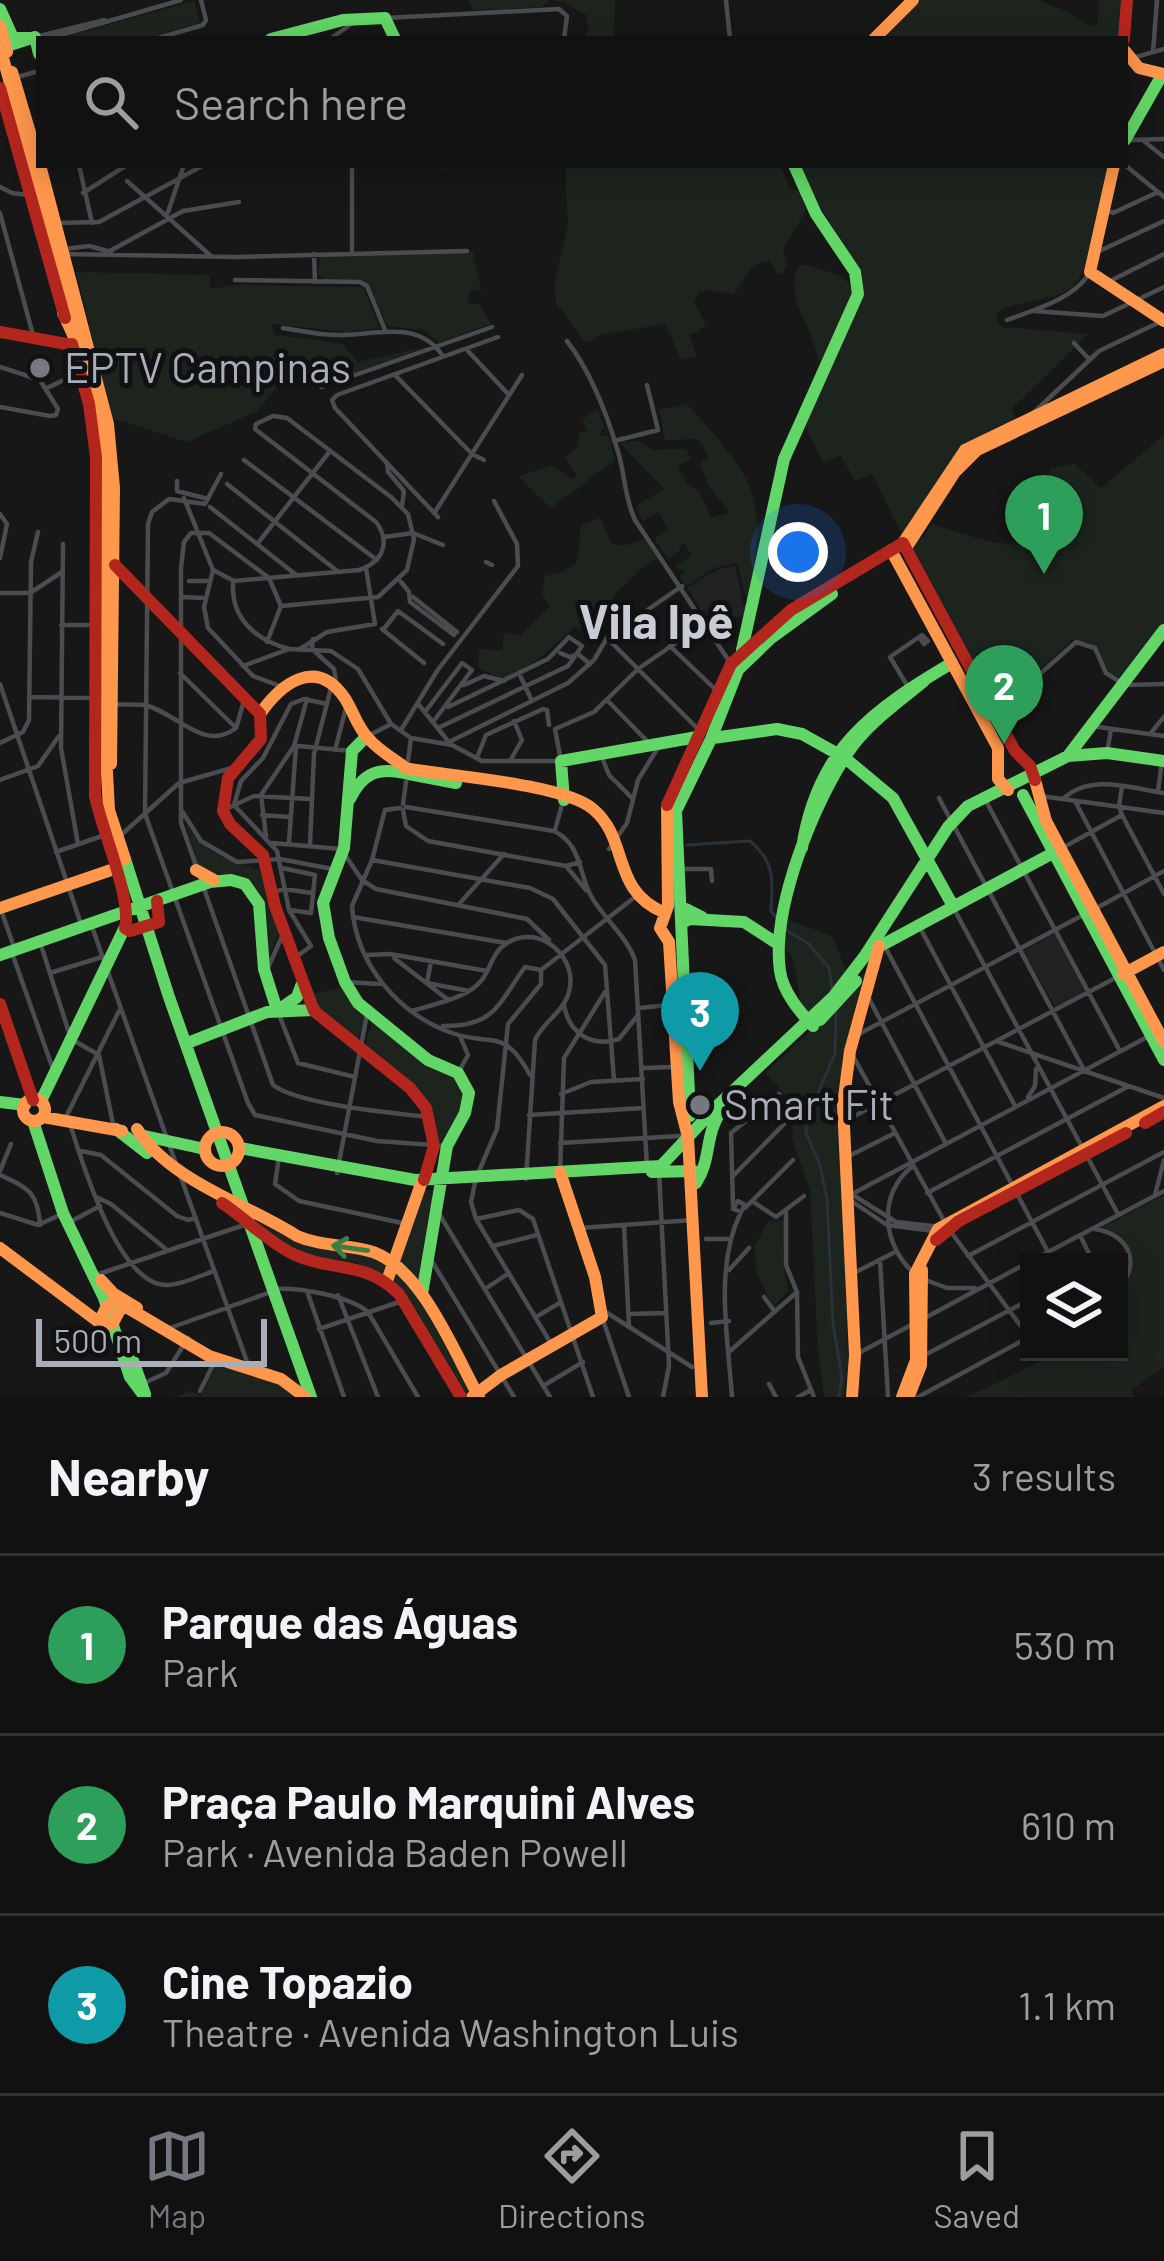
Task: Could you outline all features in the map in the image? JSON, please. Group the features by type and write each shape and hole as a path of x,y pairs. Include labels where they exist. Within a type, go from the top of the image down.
{"main road":[{"path":"877,36 913,0"},
{"path":"1124,36 1127,0"},
{"path":"0,9 13,38 36,40"},
{"path":"297,36 331,32 365,18 385,18 393,36"},
{"path":"0,26 36,150"},
{"path":"7,47 36,161"},
{"path":"1128,56 1138,68 1163,74 1128,135"},
{"path":"0,61 82,365"},
{"path":"0,88 72,345 82,365"},
{"path":"38,168 100,411 92,428 107,482 107,797 135,918"},
{"path":"22,1108 54,1072 105,963 135,918 112,797 117,573 100,411 68,251 41,168"},
{"path":"675,919 668,900 666,807 740,655 784,459 858,293 855,272 792,168"},
{"path":"1113,168 1090,272 1164,320"},
{"path":"63,313 100,411"},
{"path":"0,332 72,345"},
{"path":"704,1397 692,1220 697,1169 683,1142 676,1002 676,811 719,692 740,655 791,610 898,549 923,519 958,457 974,444 1064,398 1164,358"},
{"path":"740,655 921,533 954,471 968,457 1064,398"},
{"path":"107,482 97,504 94,780 114,869 190,1042 213,1138"},
{"path":"107,482 103,800 135,918 213,1138 233,1159 278,1159 337,1171 442,1182 561,1175 683,1142 810,1024 837,1005 865,970 954,824 987,799 1012,792 1041,796"},
{"path":"97,504 103,528"},
{"path":"898,549 929,621 998,748 998,779 1058,851"},
{"path":"898,549 1031,772 1058,851 1159,1034 1164,1060"},
{"path":"117,573 250,705 259,744 229,772 223,791 234,828 261,850 278,891 284,932 314,1011"},
{"path":"929,621 938,616 954,638"},
{"path":"1074,754 1163,633"},
{"path":"810,1024 782,979 779,946 810,811 842,756 894,703 952,663"},
{"path":"250,705 307,678 335,686 366,736 405,770"},
{"path":"979,713 988,718 995,714"},
{"path":"564,799 561,761 730,733 787,730 842,756 893,798 953,906"},
{"path":"366,736 352,751 343,851 323,903 324,920 345,982 367,1012 428,1060 458,1073 468,1087 468,1103 422,1182 387,1281"},
{"path":"1012,792 1031,772 1074,754 1163,766"},
{"path":"801,855 842,756"},
{"path":"987,799 999,764 1011,758 1031,772 1084,760 1122,758"},
{"path":"351,788 376,769 405,770 592,807 634,898 675,919 752,925 779,946"},
{"path":"810,811 806,835 812,829"},
{"path":"883,939 1058,851"},
{"path":"0,908 114,869"},
{"path":"196,870 216,880 241,884 258,900 278,1010"},
{"path":"9,952 87,926 135,918 172,896 216,880"},
{"path":"1123,974 1160,954"},
{"path":"852,1397 855,1355 843,1122 852,1044 866,993 865,970"},
{"path":"278,1010 297,997 301,978"},
{"path":"0,1004 22,1108"},
{"path":"190,1042 278,1010 303,1007 410,1088 441,1146 442,1182 421,1299"},
{"path":"0,1016 22,1108 42,1131 67,1217 134,1378 145,1394"},
{"path":"681,1074 683,1142 697,1169 704,1397"},
{"path":"918,1394 918,1276 942,1228 1164,1106"},
{"path":"22,1108 142,1136 236,1138 233,1159 242,1210 306,1392"},
{"path":"114,1127 242,1210 299,1256 356,1265 387,1281 461,1397"},
{"path":"142,1136 179,1170"},
{"path":"202,1185 308,1241 358,1246 393,1263 421,1299 476,1396 601,1312 598,1285 561,1175"},
{"path":"67,1217 100,1277 109,1317"},
{"path":"0,1248 109,1317"},
{"path":"109,1317 128,1308 216,1359 249,1367"},
{"path":"187,1340 306,1392"}],"street":[{"path":"56,36 181,0"},
{"path":"166,36 201,26 206,20 201,0"},
{"path":"726,0 730,36"},
{"path":"1153,52 1157,0"},
{"path":"385,18 559,9 567,16 564,36"},
{"path":"1128,55 1164,49"},
{"path":"14,78 36,72"},
{"path":"1128,140 1164,140"},
{"path":"1144,141 1164,157"},
{"path":"1104,208 1113,213 1161,194 1128,167"},
{"path":"79,168 92,223"},
{"path":"83,193 122,168"},
{"path":"169,215 183,168"},
{"path":"57,223 92,223 198,168"},
{"path":"352,168 352,254"},
{"path":"127,181 211,256"},
{"path":"2,190 30,195"},
{"path":"106,253 169,215 239,202"},
{"path":"0,215 32,324 32,339"},
{"path":"1095,254 1164,221"},
{"path":"120,254 122,245"},
{"path":"68,251 211,256 467,251"},
{"path":"314,254 315,282"},
{"path":"1108,282 1164,254"},
{"path":"1007,320 1081,286 1090,272"},
{"path":"235,280 366,285 385,330"},
{"path":"1034,311 1097,317 1164,287"},
{"path":"1052,302 1053,313"},
{"path":"1064,398 1089,359 1164,320"},
{"path":"321,387 492,327"},
{"path":"283,328 343,335 385,330 418,334 443,356"},
{"path":"498,338 337,394 332,400 436,515 522,375"},
{"path":"567,341 584,364 614,441 630,510 722,647 740,655"},
{"path":"1073,344 1089,359"},
{"path":"466,348 509,394"},
{"path":"46,388 82,365"},
{"path":"0,407 50,416 58,409 32,375 2,368 1,376"},
{"path":"395,375 472,454 484,460"},
{"path":"614,441 658,430 647,385"},
{"path":"213,570 234,580 337,572 366,568 384,549 376,522 256,431 256,424 284,416 401,507 413,533 410,563 399,581 371,598 281,606"},
{"path":"258,543 330,451"},
{"path":"244,460 376,560"},
{"path":"387,463 388,472 404,491 401,507"},
{"path":"209,503 221,474"},
{"path":"177,481 175,490 209,503 297,575"},
{"path":"227,484 337,572"},
{"path":"189,494 196,531 213,570 205,598 208,628 288,710"},
{"path":"189,494 169,499 152,512 145,814 248,1103 255,1115 344,1135 441,1146"},
{"path":"478,754 487,734 545,708 561,761 474,760 451,744 419,705 418,698 437,671 518,566 517,544 494,500"},
{"path":"0,514 7,524 0,558"},
{"path":"267,642 281,606 269,578 209,533 196,531 188,536 182,548 179,783 182,829 201,885 277,1089 349,1106 429,1117"},
{"path":"0,743 18,736 29,720 31,562 38,532"},
{"path":"384,537 413,533 443,545"},
{"path":"63,544 61,732 78,844"},
{"path":"366,568 371,626"},
{"path":"0,593 30,593 62,572"},
{"path":"234,580 234,602 241,618 267,642 289,650"},
{"path":"189,581 210,581"},
{"path":"399,581 409,592 410,602 455,634"},
{"path":"243,665 289,650 328,651 358,669 400,731 412,738 451,744 568,683 590,664 607,638 682,586"},
{"path":"181,597 205,598"},
{"path":"413,597 433,617"},
{"path":"383,630 398,611 443,644"},
{"path":"552,727 586,718 638,669 706,622"},
{"path":"61,625 95,625"},
{"path":"300,649 332,631 371,626 424,663"},
{"path":"910,690 890,657 924,634 928,641 921,640"},
{"path":"435,725 568,666 581,644 568,637 558,652 448,707"},
{"path":"607,638 702,739"},
{"path":"312,650 313,639"},
{"path":"995,714 1076,642 1095,648 1106,673 1164,684"},
{"path":"274,655 275,645"},
{"path":"670,646 719,692"},
{"path":"722,647 740,655"},
{"path":"310,844 315,748 336,674 312,650"},
{"path":"328,651 329,662"},
{"path":"558,652 570,658 578,654"},
{"path":"578,654 590,664"},
{"path":"425,712 463,663 472,670 435,725"},
{"path":"180,673 236,728"},
{"path":"519,673 532,701"},
{"path":"463,684 484,676 503,681"},
{"path":"289,842 295,746 307,678"},
{"path":"0,684 68,886 105,963 249,1367"},
{"path":"30,697 94,698"},
{"path":"228,808 237,787 263,758 288,710 305,699 327,704"},
{"path":"607,700 653,749 627,823 611,847"},
{"path":"113,704 146,706 212,737 236,728 250,705"},
{"path":"335,750 347,704"},
{"path":"400,731 419,705"},
{"path":"1150,734 1164,717"},
{"path":"510,761 522,740 514,721"},
{"path":"366,736 392,724"},
{"path":"1111,729 1122,758"},
{"path":"1088,730 1164,736"},
{"path":"0,780 30,771 50,754 61,732"},
{"path":"412,738 403,807 406,826 420,838 566,866 580,862"},
{"path":"295,746 352,751"},
{"path":"266,836 261,795 295,746"},
{"path":"602,755 609,775 632,798"},
{"path":"1063,799 1084,784 1161,793 1163,766"},
{"path":"121,835 179,783 229,772"},
{"path":"1122,787 1122,815 1164,894"},
{"path":"228,808 261,795 311,799"},
{"path":"1041,796 1163,815"},
{"path":"939,798 1083,1069"},
{"path":"554,831 564,799"},
{"path":"987,799 1120,1051"},
{"path":"1076,801 1160,954 1164,970"},
{"path":"180,806 193,832 209,848 237,862 280,859 333,870"},
{"path":"530,1076 522,1059 504,1043 483,1036 460,1036 432,1024 380,984 353,917 354,899 372,860 382,812 403,807 554,831 572,844 591,896"},
{"path":"228,808 266,836 280,859 278,891 311,949 294,958"},
{"path":"262,814 289,817"},
{"path":"1058,851 1122,815"},
{"path":"56,852 103,835"},
{"path":"272,843 343,851 362,880 386,892 527,919 561,954 571,984 564,1004 539,1030 532,1060 526,1177"},
{"path":"458,905 504,854"},
{"path":"372,860 549,895 605,965 614,1080"},
{"path":"566,866 632,953 646,1138"},
{"path":"282,868 314,874 311,913 290,910"},
{"path":"677,869 711,869 712,881"},
{"path":"1020,1325 942,1228 852,1044 880,1022 1164,871"},
{"path":"278,891 312,893"},
{"path":"541,970 634,898"},
{"path":"953,906 1118,1214"},
{"path":"0,908 9,952 54,1072"},
{"path":"353,917 506,944 529,938 552,944"},
{"path":"918,924 1015,1106"},
{"path":"266,964 284,932"},
{"path":"883,939 1048,1252 1164,1191"},
{"path":"40,942 71,1039 98,1053"},
{"path":"412,1011 469,991 506,944"},
{"path":"567,963 574,944"},
{"path":"366,955 390,954 487,971"},
{"path":"390,954 447,999"},
{"path":"427,983 431,961"},
{"path":"50,973 105,963"},
{"path":"432,1024 453,1026 484,1017 504,1002 522,969 541,970"},
{"path":"541,970 541,984 510,1018 497,1129 471,1202 476,1219 552,1345"},
{"path":"843,1122 1123,974"},
{"path":"345,982 380,984"},
{"path":"427,983 469,991"},
{"path":"561,1175 564,1058 608,986"},
{"path":"866,993 946,1144"},
{"path":"639,1010 676,1002"},
{"path":"564,1004 578,1034 596,1042 611,1042 640,1029"},
{"path":"598,1005 609,1007"},
{"path":"121,1008 68,1118 99,1207 128,1264 166,1286 214,1270"},
{"path":"278,1010 298,1063 355,1076"},
{"path":"630,1030 639,1010"},
{"path":"337,1171 367,1012"},
{"path":"942,1228 887,1222 849,1194 1083,1069 1159,1034"},
{"path":"458,1073 467,1055 460,1036"},
{"path":"997,1042 1129,1086 1164,1106"},
{"path":"98,1053 114,1127"},
{"path":"522,1059 532,1060"},
{"path":"1025,1101 1035,1087 1036,1063"},
{"path":"643,1068 681,1074"},
{"path":"561,1094 591,1082 643,1078"},
{"path":"927,1193 1129,1086"},
{"path":"779,1094 731,1133 732,1177 743,1203 773,1217 804,1196"},
{"path":"529,1115 645,1108"},
{"path":"732,1177 784,1124"},
{"path":"844,1158 895,1133"},
{"path":"559,1143 646,1138 683,1142"},
{"path":"646,1138 683,1142"},
{"path":"663,1397 669,1352 662,1222 683,1142"},
{"path":"11,1144 0,1173 32,1191 40,1225"},
{"path":"80,1151 101,1155 177,1216 196,1218"},
{"path":"968,1256 1164,1156"},
{"path":"1155,1196 1164,1156"},
{"path":"278,1159 275,1184 293,1199 407,1224"},
{"path":"732,1397 728,1239 743,1203 793,1160"},
{"path":"731,1164 744,1165"},
{"path":"912,1164 892,1193 887,1222 895,1252 918,1276 947,1288 981,1288"},
{"path":"96,1197 166,1250"},
{"path":"0,1213 40,1225 107,1202"},
{"path":"100,1277 203,1238 242,1210"},
{"path":"786,1210 786,1265 797,1292 798,1357 813,1394 798,1397"},
{"path":"437,1211 550,1397"},
{"path":"476,1219 524,1211 532,1219 593,1397"},
{"path":"580,1228 692,1220"},
{"path":"624,1225 629,1326"},
{"path":"1092,1228 1114,1234 1129,1249 1128,1274"},
{"path":"493,1246 538,1235"},
{"path":"1080,1235 1089,1253"},
{"path":"706,1239 728,1239"},
{"path":"726,1275 749,1248"},
{"path":"726,1252 739,1256"},
{"path":"849,1275 895,1252"},
{"path":"428,1256 514,1397"},
{"path":"880,1261 888,1397"},
{"path":"855,1355 1020,1267"},
{"path":"484,1289 509,1273"},
{"path":"169,1329 270,1291 338,1295 368,1312 418,1397"},
{"path":"730,1351 797,1292"},
{"path":"308,1294 344,1397"},
{"path":"338,1295 378,1397"},
{"path":"764,1297 775,1312"},
{"path":"320,1329 404,1301"},
{"path":"536,1317 561,1302"},
{"path":"788,1302 798,1306"},
{"path":"919,1358 1020,1305"},
{"path":"601,1312 692,1367"},
{"path":"601,1312 629,1397"},
{"path":"629,1314 666,1313"},
{"path":"711,1323 729,1321"},
{"path":"729,1336 744,1340"},
{"path":"145,1394 166,1373 187,1340"},
{"path":"918,1394 1020,1342"},
{"path":"200,1391 216,1359"},
{"path":"543,1386 583,1362"},
{"path":"769,1384 776,1397"}],"shaded area":[{"path":"468,0 550,0 541,7 474,10"},
{"path":"550,0 615,0 614,36 585,36 586,15 567,3"},
{"path":"921,0 1039,0 1090,27 1097,24 1099,0 1125,0 1121,36 887,36"},
{"path":"194,1 200,22 156,36 68,36"},
{"path":"565,168 782,168 789,188 801,192 806,210 783,250 787,264 782,273 777,274 770,261 763,262 752,268 733,294 698,293 694,303 706,324 689,334 697,357 681,359 665,324 584,340 556,303 554,286 568,225"},
{"path":"800,168 1107,168 1083,272 1062,293 999,311 996,321 1003,327 1088,334 1012,409 1017,421 958,454 904,539 872,474 855,481 841,456 823,463 804,424 861,277"},
{"path":"473,252 481,291 471,290 467,303 481,305 491,324 439,342 423,330 388,326 364,281 324,279 318,274 320,256"},
{"path":"809,265 842,277 853,287 841,328 818,363 794,291 798,266"},
{"path":"76,272 209,275 211,289 234,285 363,287 380,328 347,332 272,324 275,335 341,343 358,362 426,347 314,388 286,374 258,411 187,442 112,418"},
{"path":"687,404 730,454 752,493 757,538 748,604 737,563 714,568 686,586 680,577 686,571 674,567 692,555 683,543 668,559 654,538 668,529 658,512 643,521 636,506 664,489 620,443 639,441 653,450 686,449 691,460 678,465 687,484 700,492 711,518 730,512 709,487 700,464 709,457 698,439 665,440 659,410"},
{"path":"597,409 604,426 599,435 609,437 615,460 551,508 519,477 551,465 572,479 577,476 565,457 577,448 579,433 588,431 582,420"},
{"path":"1164,435 1164,629 1125,681 1103,663 1094,645 1072,640 1001,705 994,704 913,549 932,524 988,541 1035,539 1069,516 1043,491 1052,468 1074,464 1101,488"},
{"path":"600,518 612,544 623,546 644,539 658,558 614,595 616,619 602,620 593,632 575,627 518,676 502,679 478,668 479,649 502,651 504,632 520,636 550,606 542,594 545,576 577,562 581,525"},
{"path":"735,566 746,616 709,622 687,588 716,570"},
{"path":"186,824 210,850 263,871 280,929 269,958 258,894 250,887 200,872"},
{"path":"788,920 832,936 849,977 808,1017 792,960 782,944"},
{"path":"1054,934 1086,991 1056,1008 1023,951"},
{"path":"864,973 870,977 848,1047 842,1104 848,1368 844,1397 824,1397 810,1190 792,1138 795,1105 765,1073 840,1003"},
{"path":"343,988 364,1015 356,1039 323,1014 311,994"},
{"path":"373,1020 430,1065 458,1076 462,1110 445,1141 437,1141 428,1111 411,1087 365,1046"},
{"path":"424,1190 437,1190 422,1286 398,1262"},
{"path":"1164,1195 1164,1366 1131,1391 1134,1397 967,1397 1042,1361 1128,1361 1131,1256 1119,1238 1097,1230"},
{"path":"250,1213 293,1237 375,1256 409,1280 474,1391 464,1393 402,1293 357,1262 293,1250 255,1224"},
{"path":"768,1221 785,1221 783,1261 788,1291 773,1307 757,1273 754,1248"},
{"path":"217,1364 281,1383 300,1397 175,1397 190,1391 201,1395"}],"waterway":[{"path":"687,845 750,841 768,864 771,911 779,921"},
{"path":"786,930 809,944 829,968 832,989"},
{"path":"836,1009 835,1054 807,1118 806,1133 820,1165 827,1199 833,1324 842,1377 839,1397"}],"traffic: fast":[{"path":"0,9 13,38 30,38"},
{"path":"282,36 343,20 385,18 394,36"},
{"path":"10,45 35,37 36,41"},
{"path":"1128,135 1162,75"},
{"path":"742,650 784,459 858,294 855,272 816,214 795,168"},
{"path":"96,504 103,528"},
{"path":"690,1116 676,811 738,670 770,639 832,594"},
{"path":"1068,756 1164,630"},
{"path":"802,848 809,814 835,758 873,716 952,663"},
{"path":"813,1026 788,994 780,971 782,918 798,857 822,798 849,751 874,722 924,681"},
{"path":"713,738 777,729 802,734 845,758 893,798 953,906"},
{"path":"366,737 352,751 344,848 323,903 329,938 358,1003 428,1060 458,1073 469,1093 465,1113 447,1146 422,1294"},
{"path":"564,800 561,761 697,737"},
{"path":"240,1148 415,1180 661,1166 834,996 948,827 968,806 1068,756 1107,753 1164,761"},
{"path":"350,799 371,774 404,773"},
{"path":"409,774 456,783"},
{"path":"1023,795 1164,1060"},
{"path":"884,944 1053,853"},
{"path":"125,859 311,1397"},
{"path":"0,955 210,882 231,880 245,884 259,904 264,969 277,1010"},
{"path":"686,909 702,917"},
{"path":"682,923 690,919 744,922 778,944"},
{"path":"41,1101 124,929"},
{"path":"820,1020 856,981"},
{"path":"280,1009 297,997 301,986"},
{"path":"190,1042 267,1012 314,1010"},
{"path":"0,1102 25,1105"},
{"path":"696,1183 722,1110"},
{"path":"33,1121 63,1213 104,1298 130,1377 145,1397"},
{"path":"116,1129 147,1153"},
{"path":"140,1135 205,1149"},
{"path":"652,1172 694,1171"},
{"path":"127,1344 145,1394"}],"traffic: slow":[{"path":"877,36 913,0"},
{"path":"0,26 7,52"},
{"path":"0,47 101,413 107,478 104,717 109,810 125,859"},
{"path":"1128,55 1139,68 1163,74"},
{"path":"12,72 36,153"},
{"path":"41,168 108,424 114,488 111,764"},
{"path":"1113,168 1090,272 1164,321"},
{"path":"63,313 79,348"},
{"path":"903,543 965,450 1164,354"},
{"path":"906,548 955,472 977,450 1164,361"},
{"path":"891,550 998,748 998,779 1008,790"},
{"path":"260,714 288,685 321,678 344,697 372,742 406,768"},
{"path":"410,769 533,787 578,800 604,821 636,891 665,913"},
{"path":"1035,780 1046,821 1164,1042"},
{"path":"667,805 668,906 660,928 669,942 679,1102 688,1137 702,1397"},
{"path":"0,908 114,869"},
{"path":"196,870 214,880"},
{"path":"852,1397 855,1355 843,1105 850,1051 879,946"},
{"path":"1123,974 1164,952"},
{"path":"34,1099 45,1110 34,1121 23,1110 34,1099"},
{"path":"902,1397 916,1360 915,1274 938,1229 1164,1106"},
{"path":"43,1117 122,1131"},
{"path":"137,1129 151,1147 189,1177 297,1236 373,1252 391,1261 422,1294 479,1397"},
{"path":"222,1132 234,1137 239,1149 234,1161 222,1166 210,1161 205,1149 210,1137 222,1132"},
{"path":"472,1397 602,1317 595,1277 560,1172"},
{"path":"387,1281 421,1184"},
{"path":"0,1248 104,1326"},
{"path":"909,1396 921,1365 922,1270"},
{"path":"101,1280 137,1308"},
{"path":"99,1322 107,1306 121,1299"},
{"path":"103,1326 113,1323 121,1308 128,1308 209,1356 281,1379 305,1397"}],"traffic: jam":[{"path":"1124,36 1127,0"},
{"path":"0,88 65,318"},
{"path":"0,332 72,345"},
{"path":"72,344 89,404 96,457 95,796 120,882 125,928 130,931 159,922 157,901"},
{"path":"667,805 731,664 791,610 903,543 1035,780"},
{"path":"115,565 260,714 261,739 228,778 223,811 263,855 275,906 314,1011 410,1088 426,1108 434,1146 424,1180"},
{"path":"0,1004 33,1100"},
{"path":"1145,1123 1164,1112"},
{"path":"936,1240 959,1221 1126,1133"},
{"path":"222,1203 293,1254 360,1271 386,1283 399,1294 461,1397"}],"place":[{"name":"EPTV Campinas","path":"40,368"},
{"name":"Parque das Águas","path":"1044,574"},
{"name":"Praça Paulo Marquini Alves","path":"1004,744"},
{"name":"Cine Topazio","path":"700,1071"},
{"name":"Smart Fit","path":"700,1105"}],"district":[{"name":"Vila Ipê","path":"656,622"}]}
